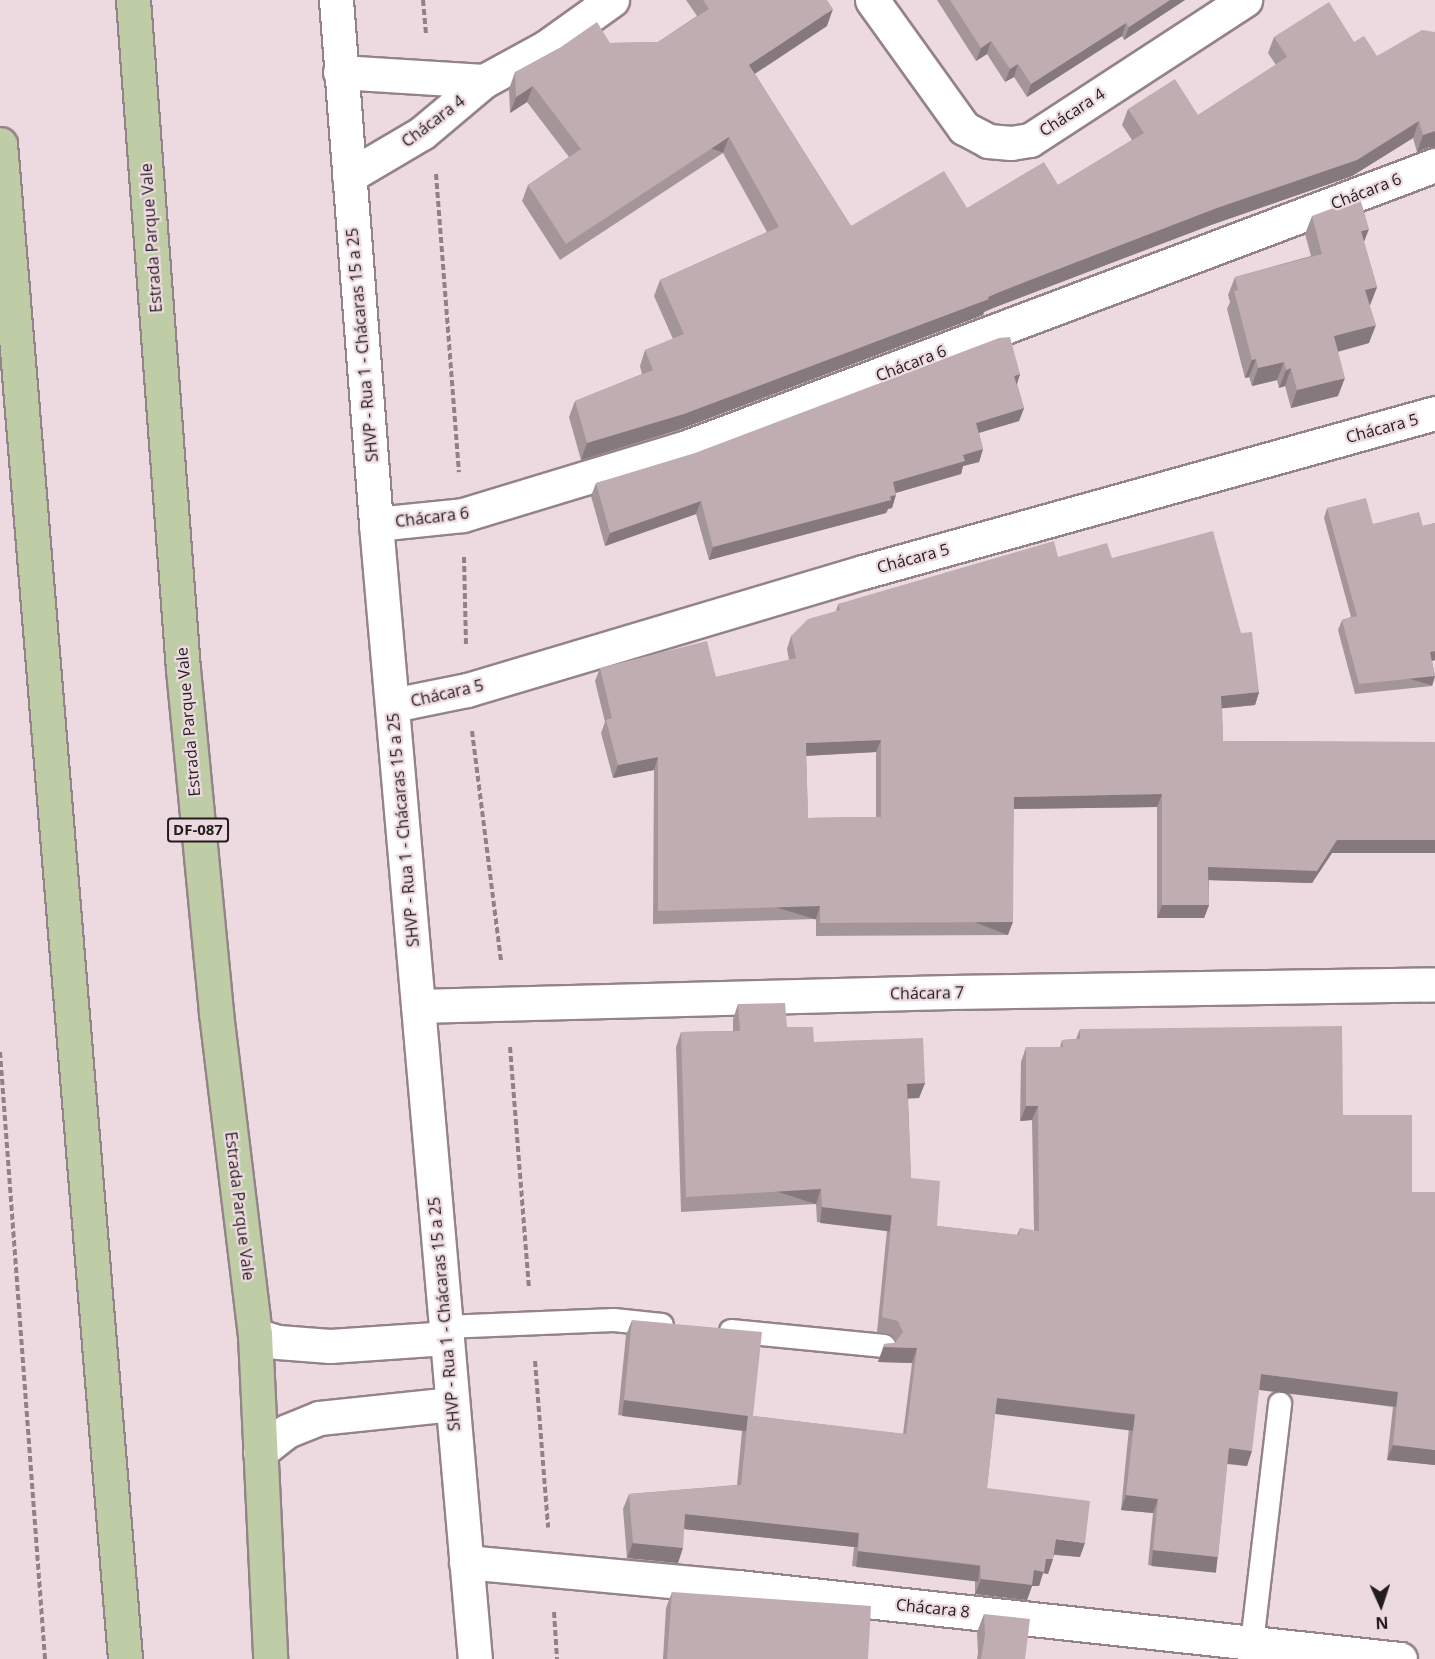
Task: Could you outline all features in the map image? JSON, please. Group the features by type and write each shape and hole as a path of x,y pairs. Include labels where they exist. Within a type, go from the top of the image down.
{"main road":[{"name":"Estrada Parque Vale","path":"133,0 184,680 216,1013 255,1335 270,1659"},
{"path":"0,144 98,1307 125,1659"}],"street":[{"name":"SHVP - Rua 1 - Chácaras 15 a 25","path":"336,0 376,524 475,1659"},
{"name":"Chácara 4","path":"349,176 422,133 484,81 536,53 612,0"},
{"name":"Chácara 4","path":"872,0 964,128 988,141 1011,143 1030,140 1245,0"},
{"name":"Chácara 4","path":"340,72 484,81"},
{"name":"Chácara 6","path":"376,524 462,515 684,448 1435,165"},
{"name":"Chácara 5","path":"393,705 467,690 863,572 1435,413"},
{"name":"Chácara 7","path":"418,1006 951,992 1435,984"},
{"path":"255,1335 278,1342 330,1347 446,1333"},
{"path":"260,1452 287,1431 320,1418 452,1404"},
{"name":"Chácara 8","path":"466,1562 750,1588 1400,1659"}],"lane":[{"path":"446,1333 532,1324 614,1320 685,1327"},
{"path":"708,1329 884,1346"},
{"path":"1251,1643 1280,1404"}],"path":[{"path":"423,0 429,78"},
{"path":"433,123 462,515 467,690 506,1005 552,1570 557,1659"},
{"path":"0,1052 45,1659"}],"building":[{"path":"703,0 827,0 833,9 749,65 851,226 944,171 967,208 1044,162 1058,185 1144,133 1128,109 1175,79 1198,115 1287,57 1274,37 1329,2 1354,42 1364,36 1377,56 1422,30 1435,32 1435,131 1423,135 1419,121 1357,160 1217,208 999,292 988,297 989,299 684,414 587,443 575,401 653,370 645,350 684,334 660,280 779,227 729,137 566,244 528,185 581,149 533,86 516,97 515,72 561,47 597,22 610,43 658,42 709,9"},
{"path":"950,0 1170,0 1129,27 1126,23 1031,84 1018,64 1010,69 991,41 981,48"},
{"path":"1360,198 1369,229 1361,231 1377,287 1365,290 1376,325 1334,336 1345,378 1297,390 1291,368 1286,370 1284,362 1258,368 1256,359 1252,360 1234,291 1238,290 1235,277 1322,254 1312,216"},
{"path":"1010,337 1020,374 1014,376 1024,408 976,423 983,449 963,455 965,461 893,482 896,495 890,496 891,500 713,547 701,501 610,533 596,483 695,453 999,338"},
{"path":"1366,498 1373,524 1419,512 1423,526 1435,523 1435,651 1430,652 1435,676 1359,684 1342,620 1357,616 1327,508"},
{"path":"1213,531 1241,633 1252,632 1259,692 1221,696 1223,741 1435,742 1435,840 1337,840 1317,871 1208,867 1209,905 1162,905 1162,794 1014,797 1013,922 820,923 820,906 658,911 658,757 618,765 606,720 612,718 600,668 707,641 716,677 796,658 791,636 808,619 840,610 838,604 1054,541 1058,557 1107,543 1112,558","holes":["881,740 881,817 808,818 806,743"]},
{"path":"785,1003 787,1027 813,1027 814,1042 923,1038 925,1083 907,1084 911,1178 940,1181 937,1226 1019,1235 1020,1228 1039,1231 1038,1106 1026,1106 1026,1047 1063,1047 1062,1040 1080,1039 1080,1029 1342,1026 1343,1115 1412,1115 1412,1192 1435,1192 1435,1450 1393,1445 1398,1392 1261,1374 1252,1451 1229,1448 1218,1557 1153,1550 1158,1499 1126,1495 1135,1414 997,1398 987,1488 1090,1501 1085,1543 1056,1539 1053,1559 1046,1559 1044,1572 1034,1570 1032,1585 981,1579 980,1565 858,1551 859,1533 685,1514 683,1548 633,1543 629,1494 741,1485 748,1416 624,1400 632,1320 762,1332 753,1416 906,1434 917,1348 884,1347 884,1344 895,1343 903,1332 898,1321 882,1317 892,1215 822,1207 821,1189 686,1197 681,1032 740,1031 738,1004"},
{"path":"672,1592 871,1606 868,1659 667,1659"},
{"path":"984,1614 1030,1619 1025,1659 981,1659 985,1635"}]}
